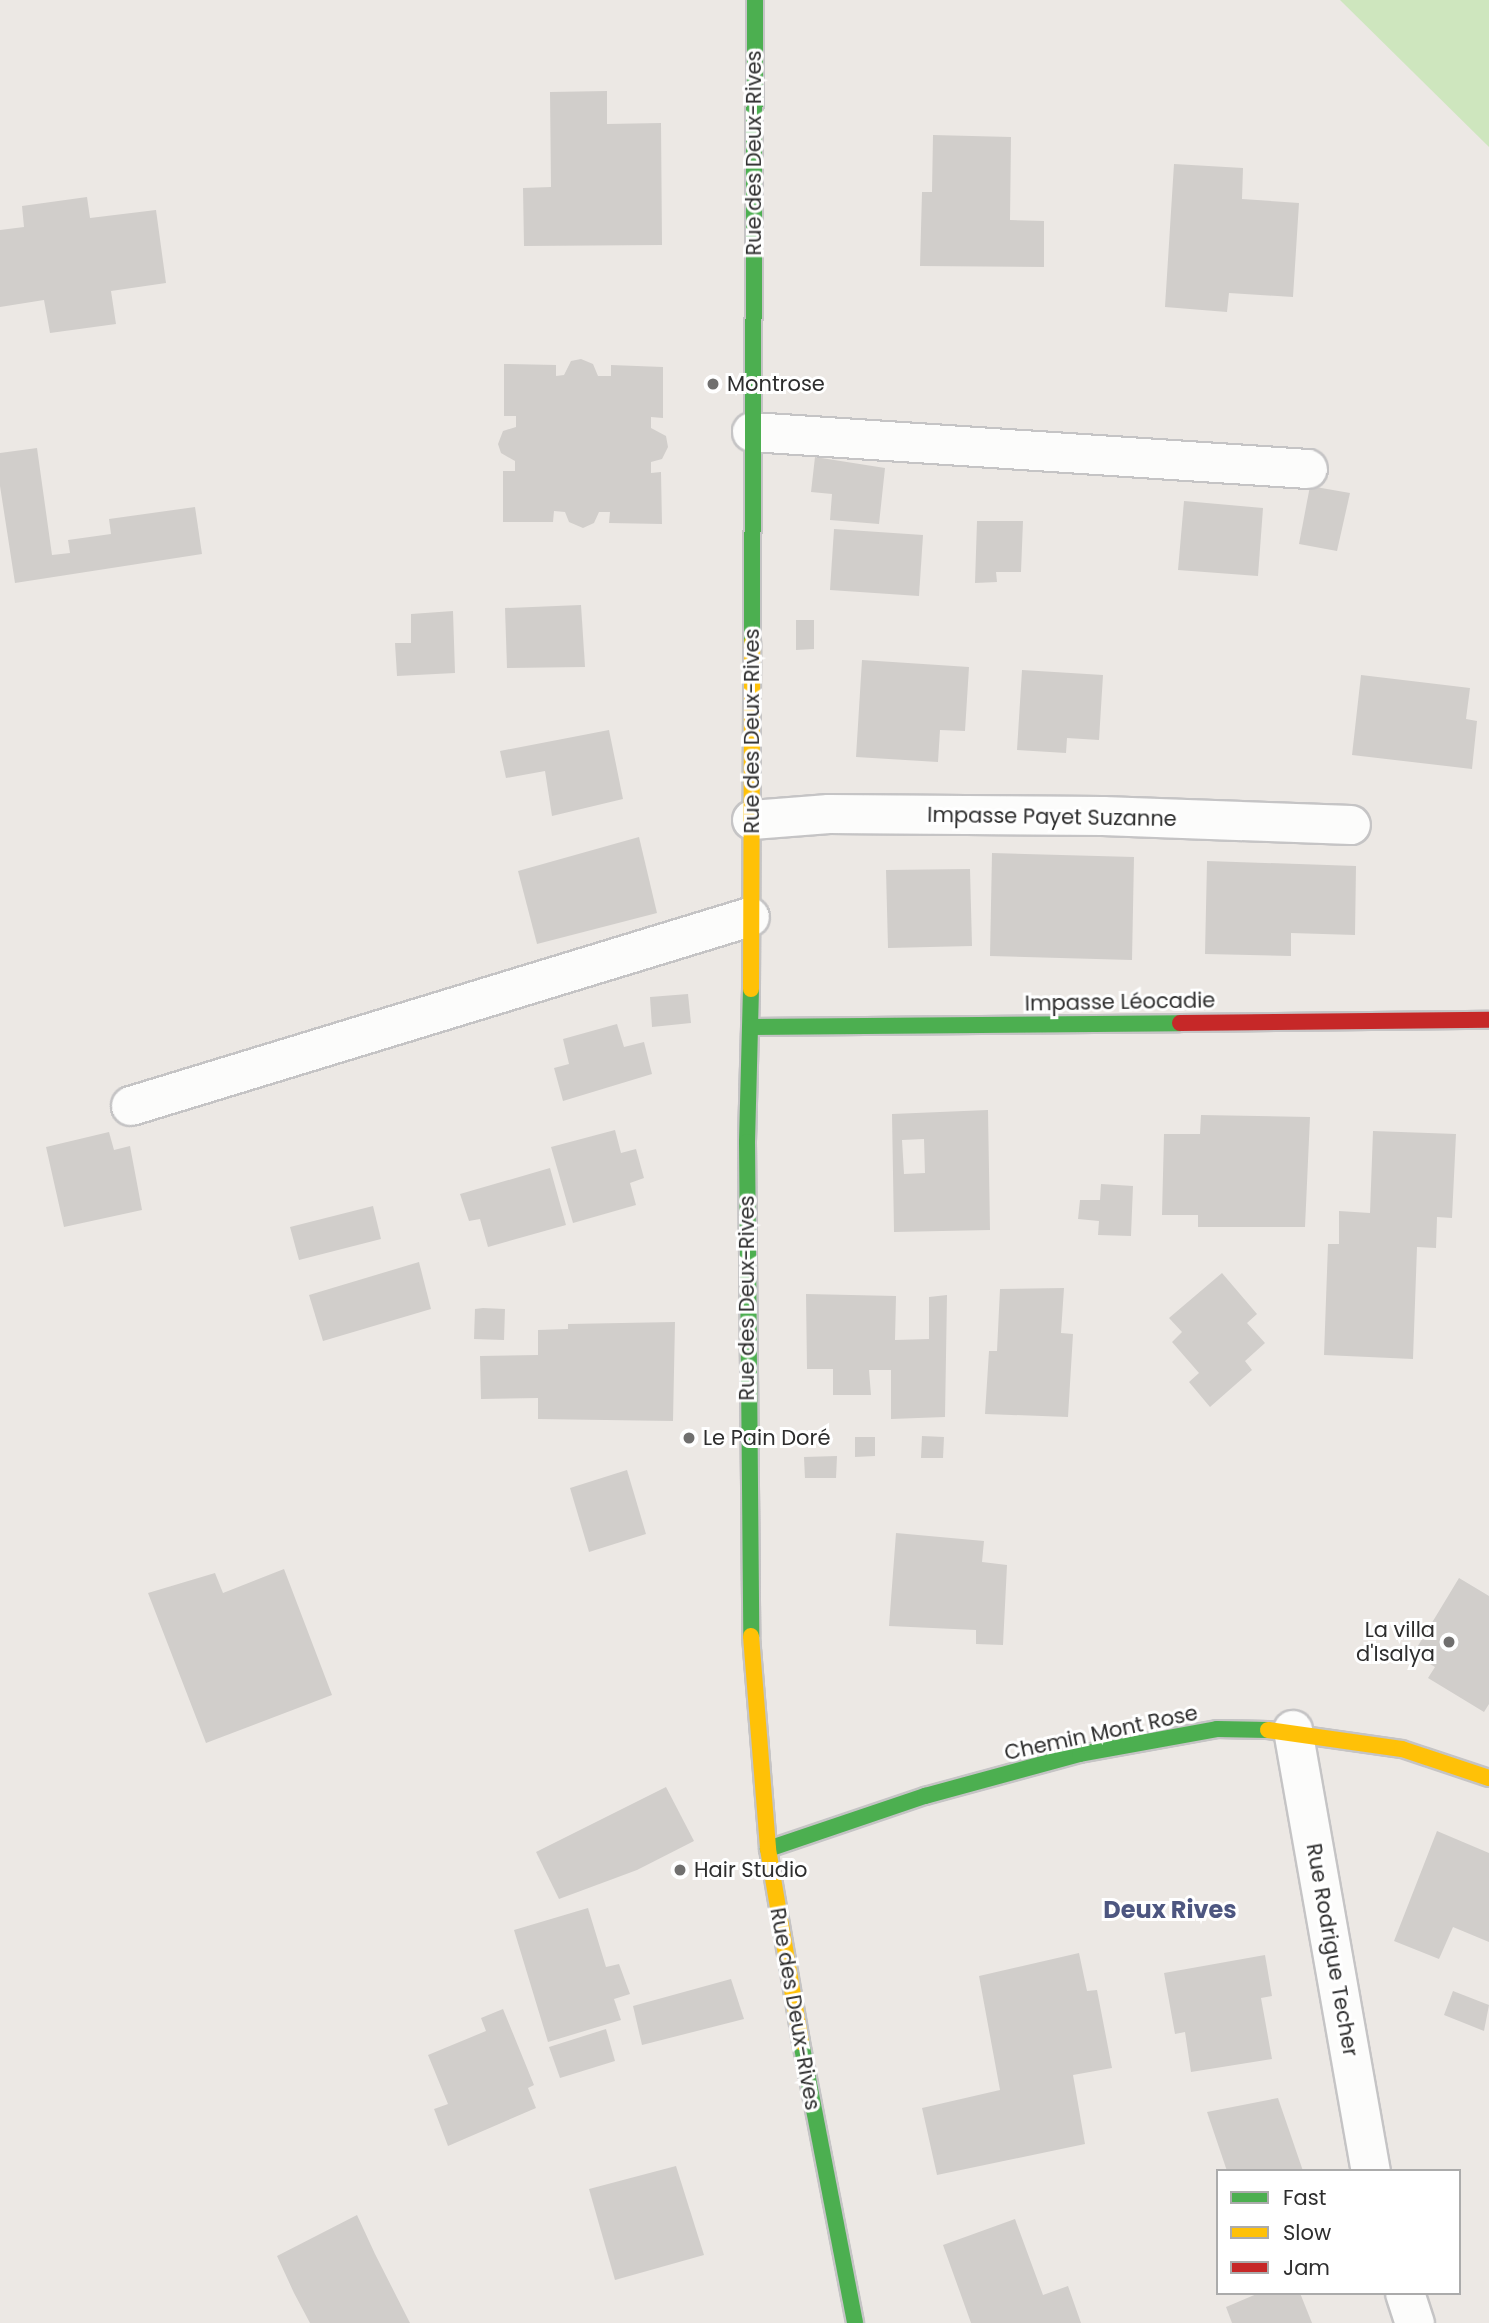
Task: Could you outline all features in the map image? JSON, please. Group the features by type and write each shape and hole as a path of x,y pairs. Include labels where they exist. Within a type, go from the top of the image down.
{"street":[{"name":"Rue des Deux-Rives","path":"755,0 751,1027 747,1142 748,1593 768,1849 852,2322"},
{"path":"752,432 1308,469"},
{"name":"Impasse Payet Suzanne","path":"752,820 828,814 1103,816 1351,825"},
{"path":"131,1106 750,917"},
{"name":"Impasse Léocadie","path":"751,1027 1489,1020"},
{"name":"Chemin Mont Rose","path":"768,1849 925,1796 1080,1754 1217,1729 1293,1730 1402,1749 1489,1779"},
{"name":"Rue Rodrigue Techer","path":"1293,1730 1371,2169"},
{"path":"1406,2295 1415,2323"}],"green space":[{"path":"1340,0 1489,0 1489,147"}],"building":[{"path":"607,91 607,124 661,123 662,245 524,246 523,188 551,187 550,92"},
{"path":"933,135 1011,137 1010,220 1044,221 1044,267 920,266 922,192 932,192"},
{"path":"1174,164 1243,168 1242,199 1299,203 1293,297 1229,293 1227,312 1165,307"},
{"path":"87,197 90,218 156,210 166,283 111,291 116,324 50,333 44,300 0,307 0,230 24,227 22,206"},
{"path":"581,359 593,364 598,376 611,376 611,365 663,367 663,418 651,417 651,428 666,436 668,447 662,459 651,462 651,473 661,472 662,524 609,523 610,512 599,512 594,523 583,528 569,522 565,512 554,511 553,522 503,522 503,471 515,471 515,461 501,453 498,444 503,431 516,427 516,416 504,416 504,364 556,365 556,376 564,375 571,361"},
{"path":"37,448 52,555 70,553 68,540 111,534 109,519 195,507 202,554 15,583 0,486 0,453"},
{"path":"815,457 885,468 879,524 830,520 832,494 811,492"},
{"path":"1310,486 1350,493 1337,551 1299,544"},
{"path":"1184,501 1263,508 1258,576 1178,570"},
{"path":"977,521 1023,521 1021,572 996,572 997,582 975,583"},
{"path":"834,529 923,535 919,596 830,590"},
{"path":"581,605 585,667 507,668 505,608"},
{"path":"453,611 455,673 397,676 395,643 411,643 411,614"},
{"path":"796,620 814,620 814,649 796,650"},
{"path":"862,660 969,667 965,731 940,730 938,762 856,757"},
{"path":"1022,670 1103,675 1099,740 1067,738 1066,753 1017,750"},
{"path":"1361,675 1470,688 1466,719 1477,721 1472,769 1352,755"},
{"path":"609,730 623,799 552,816 545,771 506,778 500,751"},
{"path":"639,837 657,913 537,944 518,871"},
{"path":"992,853 1134,857 1132,960 990,956"},
{"path":"1207,861 1356,866 1355,935 1291,933 1291,956 1205,954"},
{"path":"970,869 972,946 888,948 886,870"},
{"path":"688,994 691,1023 652,1027 650,997"},
{"path":"617,1024 624,1047 644,1042 652,1074 563,1101 554,1068 569,1064 563,1039"},
{"path":"988,1110 990,1230 894,1232 892,1114","holes":["924,1139 925,1173 904,1174 902,1140"]},
{"path":"1201,1115 1310,1117 1305,1227 1198,1227 1198,1215 1162,1215 1164,1134 1200,1134"},
{"path":"615,1130 621,1153 636,1149 644,1178 630,1183 636,1205 573,1223 551,1147"},
{"path":"1373,1131 1456,1134 1452,1218 1437,1217 1436,1248 1417,1247 1413,1359 1324,1355 1328,1244 1339,1244 1339,1211 1370,1213"},
{"path":"109,1132 114,1150 130,1146 142,1210 64,1227 46,1147"},
{"path":"550,1168 566,1225 488,1247 480,1219 469,1221 460,1194"},
{"path":"1101,1184 1133,1186 1131,1236 1098,1235 1099,1221 1078,1219 1080,1200 1100,1200"},
{"path":"373,1206 381,1239 299,1260 290,1227"},
{"path":"419,1262 431,1309 323,1341 309,1295"},
{"path":"1222,1273 1257,1314 1247,1323 1265,1343 1245,1361 1252,1370 1210,1407 1189,1382 1199,1373 1172,1342 1182,1332 1169,1318"},
{"path":"1064,1288 1061,1333 1073,1334 1068,1417 985,1414 989,1351 997,1351 1000,1289"},
{"path":"806,1294 896,1296 895,1340 929,1339 929,1297 947,1295 945,1417 891,1419 891,1370 869,1370 871,1395 833,1395 833,1369 807,1369"},
{"path":"475,1309 505,1309 504,1340 474,1339"},
{"path":"675,1322 673,1421 538,1419 538,1398 481,1399 480,1356 538,1355 538,1330 568,1329 568,1324"},
{"path":"922,1436 944,1437 943,1458 921,1458"},
{"path":"855,1437 875,1437 875,1456 855,1457"},
{"path":"837,1456 836,1478 805,1478 804,1457"},
{"path":"627,1470 646,1534 589,1552 570,1488"},
{"path":"896,1533 984,1541 982,1562 1007,1565 1003,1645 976,1644 976,1630 889,1626"},
{"path":"284,1569 332,1695 206,1743 148,1593 215,1573 223,1593"},
{"path":"1459,1578 1489,1596 1489,1704 1484,1712 1428,1678 1435,1667 1413,1654"},
{"path":"666,1787 694,1841 637,1870 559,1899 536,1852"},
{"path":"1437,1831 1489,1853 1489,1942 1453,1927 1439,1959 1394,1941"},
{"path":"588,1908 606,1967 619,1964 630,1994 614,1999 621,2020 548,2042 514,1930"},
{"path":"1079,1953 1087,1991 1097,1990 1112,2068 1073,2075 1085,2144 937,2175 922,2108 1000,2090 979,1976"},
{"path":"1265,1955 1272,1996 1261,1998 1272,2059 1191,2072 1185,2032 1175,2034 1164,1973"},
{"path":"731,1979 744,2019 642,2045 633,2006"},
{"path":"1453,1991 1489,2005 1484,2031 1444,2015"},
{"path":"503,2009 534,2085 528,2088 536,2108 448,2146 434,2109 448,2104 428,2055 486,2031 481,2018"},
{"path":"606,2029 615,2061 560,2078 549,2047"},
{"path":"1278,2098 1302,2169 1226,2169 1207,2112"},
{"path":"676,2166 704,2255 615,2280 589,2189"},
{"path":"357,2215 410,2323 310,2323 294,2293 277,2256"},
{"path":"1015,2219 1043,2295 1068,2286 1081,2323 971,2323 943,2245"},
{"path":"1254,2295 1301,2295 1312,2323 1232,2323 1226,2307"}],"traffic: fast":[{"path":"752,642 755,0"},
{"path":"751,989 747,1142 751,1636"},
{"path":"751,1027 1180,1023"},
{"path":"768,1849 925,1796 1080,1754 1217,1729 1268,1730"},
{"path":"801,2042 855,2323"}],"traffic: slow":[{"path":"751,989 752,642"},
{"path":"751,1636 768,1849 801,2042"},
{"path":"1268,1730 1402,1749 1489,1778"}],"traffic: jam":[{"path":"1180,1023 1489,1020"}],"place":[{"name":"Montrose","path":"713,384"},
{"name":"Le Pain Doré","path":"689,1438"},
{"name":"La villa d'Isalya","path":"1449,1642"},
{"name":"Hair Studio","path":"680,1870"}],"district":[{"name":"Deux Rives","path":"1170,1910"}]}
